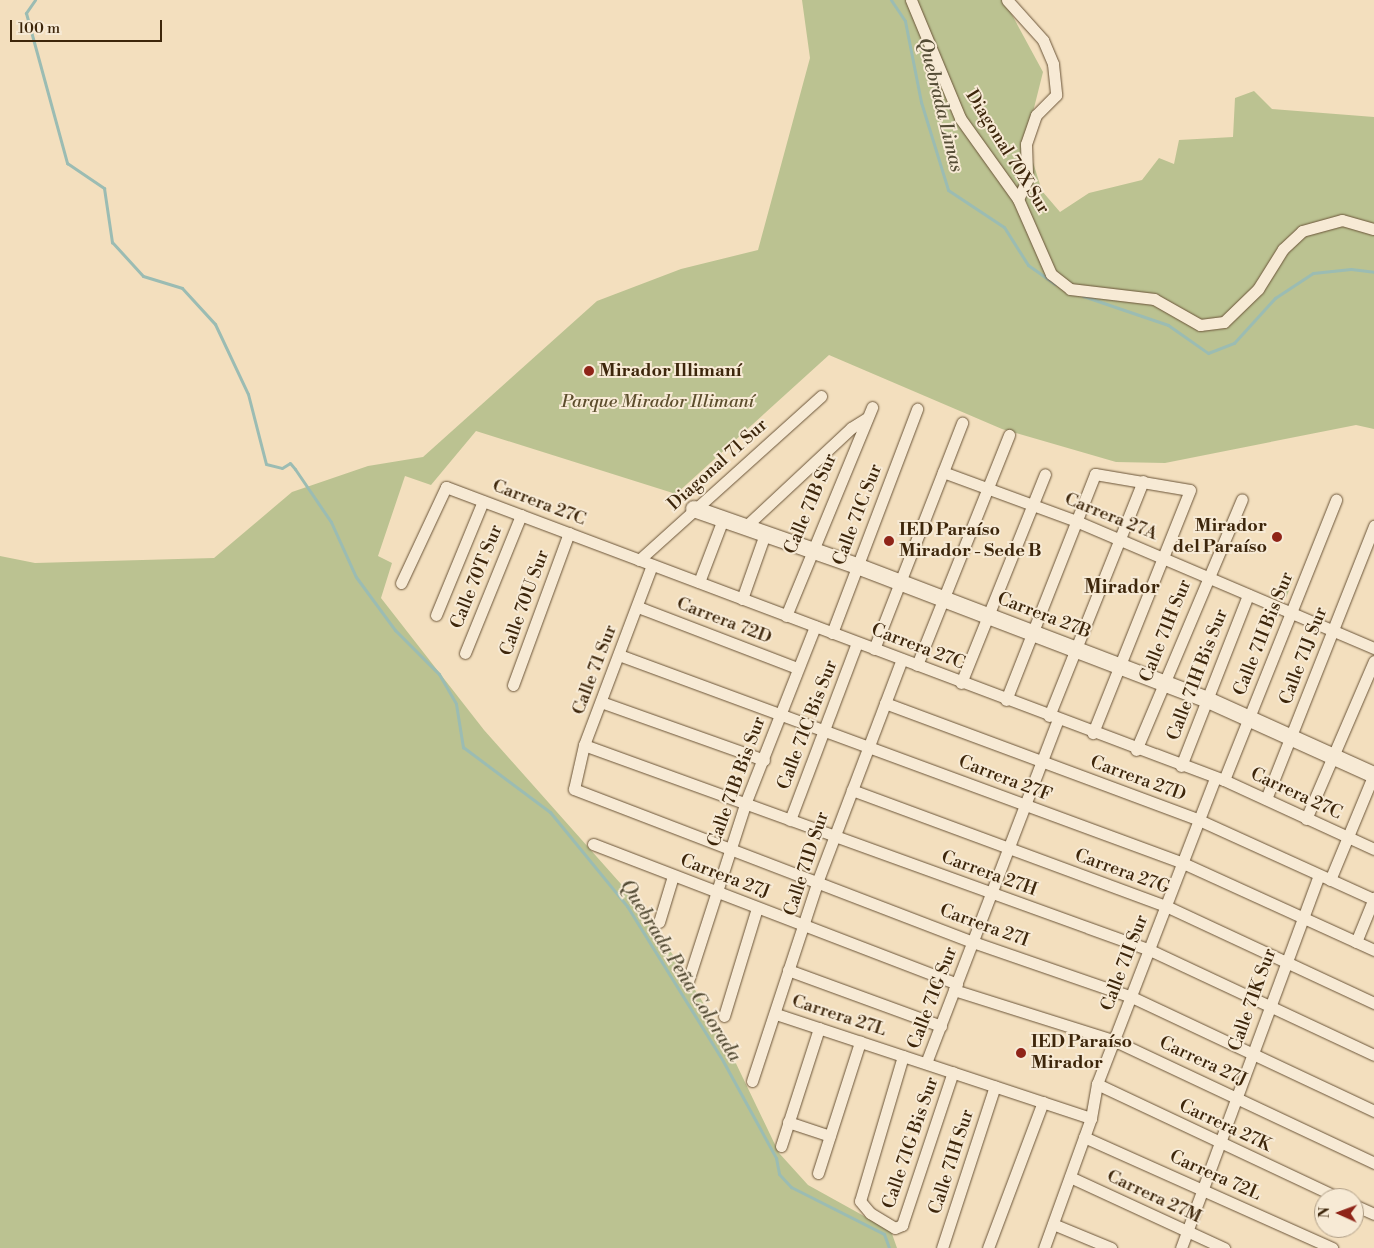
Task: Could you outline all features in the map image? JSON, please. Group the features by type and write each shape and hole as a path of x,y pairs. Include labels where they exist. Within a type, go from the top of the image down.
{"street":[{"name":"Diagonal 70X Sur","path":"911,0 960,118 1018,199 1058,283 1098,294 1154,299 1200,325 1224,322 1258,289 1284,249 1302,231 1342,220 1374,228"},
{"path":"1007,0 1044,40 1053,64 1056,94 1036,115 1026,144 1028,180 1018,199"},
{"name":"Diagonal 71 Sur","path":"639,560 821,396"},
{"name":"Calle 71B Sur","path":"786,616 810,550 872,407"},
{"name":"Calle 71C Sur","path":"832,633 917,409"},
{"path":"745,527 851,428 867,418"},
{"path":"874,649 962,423"},
{"path":"917,665 1009,436"},
{"name":"Carrera 27A","path":"943,472 1076,521 1208,576 1248,596 1374,648"},
{"path":"961,683 985,615 1045,474"},
{"path":"1006,700 1031,632 1095,474 1190,490 1093,733"},
{"name":"Calle 71G Sur","path":"926,1063 1042,762 1053,718 1075,649 1143,481"},
{"name":"Carrera 27C","path":"401,583 446,486 1136,750 1220,779 1374,849"},
{"name":"Calle 71H Sur","path":"1136,750 1242,499"},
{"name":"Calle 71I Bis Sur","path":"1220,779 1249,718 1336,500"},
{"path":"436,615 484,501"},
{"name":"Carrera 27B","path":"694,510 858,566 1208,700 1374,775"},
{"name":"Calle 70T Sur","path":"465,653 521,515"},
{"path":"699,582 723,519"},
{"name":"Calle 71J Sur","path":"1266,799 1374,526"},
{"name":"Calle 70U Sur","path":"513,685 569,533"},
{"path":"742,599 766,534"},
{"name":"Calle 71 Sur","path":"574,789 584,746 638,607 652,565"},
{"name":"Calle 71H Bis Sur","path":"1181,766 1248,596"},
{"name":"Carrera 72D","path":"638,607 797,668"},
{"name":"Calle 71B Bis Sur","path":"688,981 715,892 746,804 814,626"},
{"name":"Calle 71C Bis Sur","path":"790,820 857,643"},
{"name":"Carrera 27F","path":"619,655 781,712 1026,806 1183,863 1374,950"},
{"name":"Calle 71D Sur","path":"752,1081 776,1014 788,970 804,928 833,837 870,747 902,659"},
{"path":"1306,819 1374,661"},
{"path":"601,702 764,760"},
{"name":"Carrera 27D","path":"885,703 1199,820 1318,877 1330,880 1374,899"},
{"name":"Carrera 27H","path":"584,746 1150,950 1374,1055"},
{"path":"1330,880 1374,775"},
{"name":"Calle 71I Sur","path":"1044,1248 1091,1118 1097,1084 1113,1040 1132,997 1199,820 1220,779"},
{"name":"Carrera 27I","path":"574,789 818,880 973,942 1132,997 1253,1052 1374,1111"},
{"name":"Carrera 27G","path":"852,790 1008,850 1166,906 1374,1003"},
{"name":"Carrera 27J","path":"593,844 956,987 1113,1040 1374,1163"},
{"path":"659,922 673,876"},
{"name":"Calle 71K Sur","path":"1181,1248 1318,877"},
{"path":"1356,942 1374,899"},
{"path":"724,1016 757,908"},
{"path":"788,970 941,1026"},
{"name":"Carrera 27L","path":"776,1014 1091,1118"},
{"path":"781,1146 819,1028"},
{"path":"818,1173 860,1042"},
{"name":"Calle 71G Bis Sur","path":"903,1056 860,1201 880,1220 895,1228 902,1225 954,1072"},
{"name":"Carrera 27K","path":"1097,1084 1318,1188"},
{"name":"Calle 71H Sur","path":"942,1248 995,1086"},
{"path":"988,1248 1043,1102"},
{"path":"788,1122 830,1136"},
{"name":"Carrera 72L","path":"1084,1137 1332,1248"},
{"name":"Carrera 27M","path":"1070,1177 1224,1248"},
{"path":"1053,1224 1087,1243 1111,1248"}],"green space":[{"name":"Parque Mirador Illimaní","path":"802,0 1004,0 1043,72 1026,140 1042,191 1060,212 1089,193 1142,180 1159,158 1174,164 1179,140 1233,137 1235,98 1254,91 1272,109 1374,117 1374,429 1356,425 1165,463 1116,462 1002,429 829,355 676,494 476,431 431,485 405,476 378,556 392,563 381,598 484,730 645,911 718,1026 779,1153 808,1185 891,1231 897,1248 0,1248 0,556 35,563 214,558 292,492 368,466 423,457 597,301 681,269 758,250 810,58"},
{"path":"1284,577 1294,578 1286,598"}],"waterway":[{"name":"Quebrada Peña Colorada","path":"35,0 26,13 67,163 104,188 112,242 143,276 182,288 215,324 248,394 266,464 282,468 290,463 295,469 331,522 356,577 395,630 439,674 456,704 463,747 550,812 627,906 723,1061 776,1158 779,1174 791,1187 884,1234 889,1248"},
{"name":"Quebrada Limas","path":"891,0 905,21 921,102 948,190 1004,227 1028,265 1055,284"},
{"name":"Quebrada Limas","path":"1083,296 1168,325 1208,353 1234,343 1275,298 1313,273 1351,269 1374,272"}],"place":[{"name":"Mirador Illimaní","path":"589,371"},
{"name":"Mirador del Paraíso","path":"1277,537"},
{"name":"IED Paraíso Mirador - Sede B","path":"889,541"},
{"name":"IED Paraíso Mirador","path":"1021,1053"}],"district":[{"name":"Mirador","path":"1122,588"}]}
